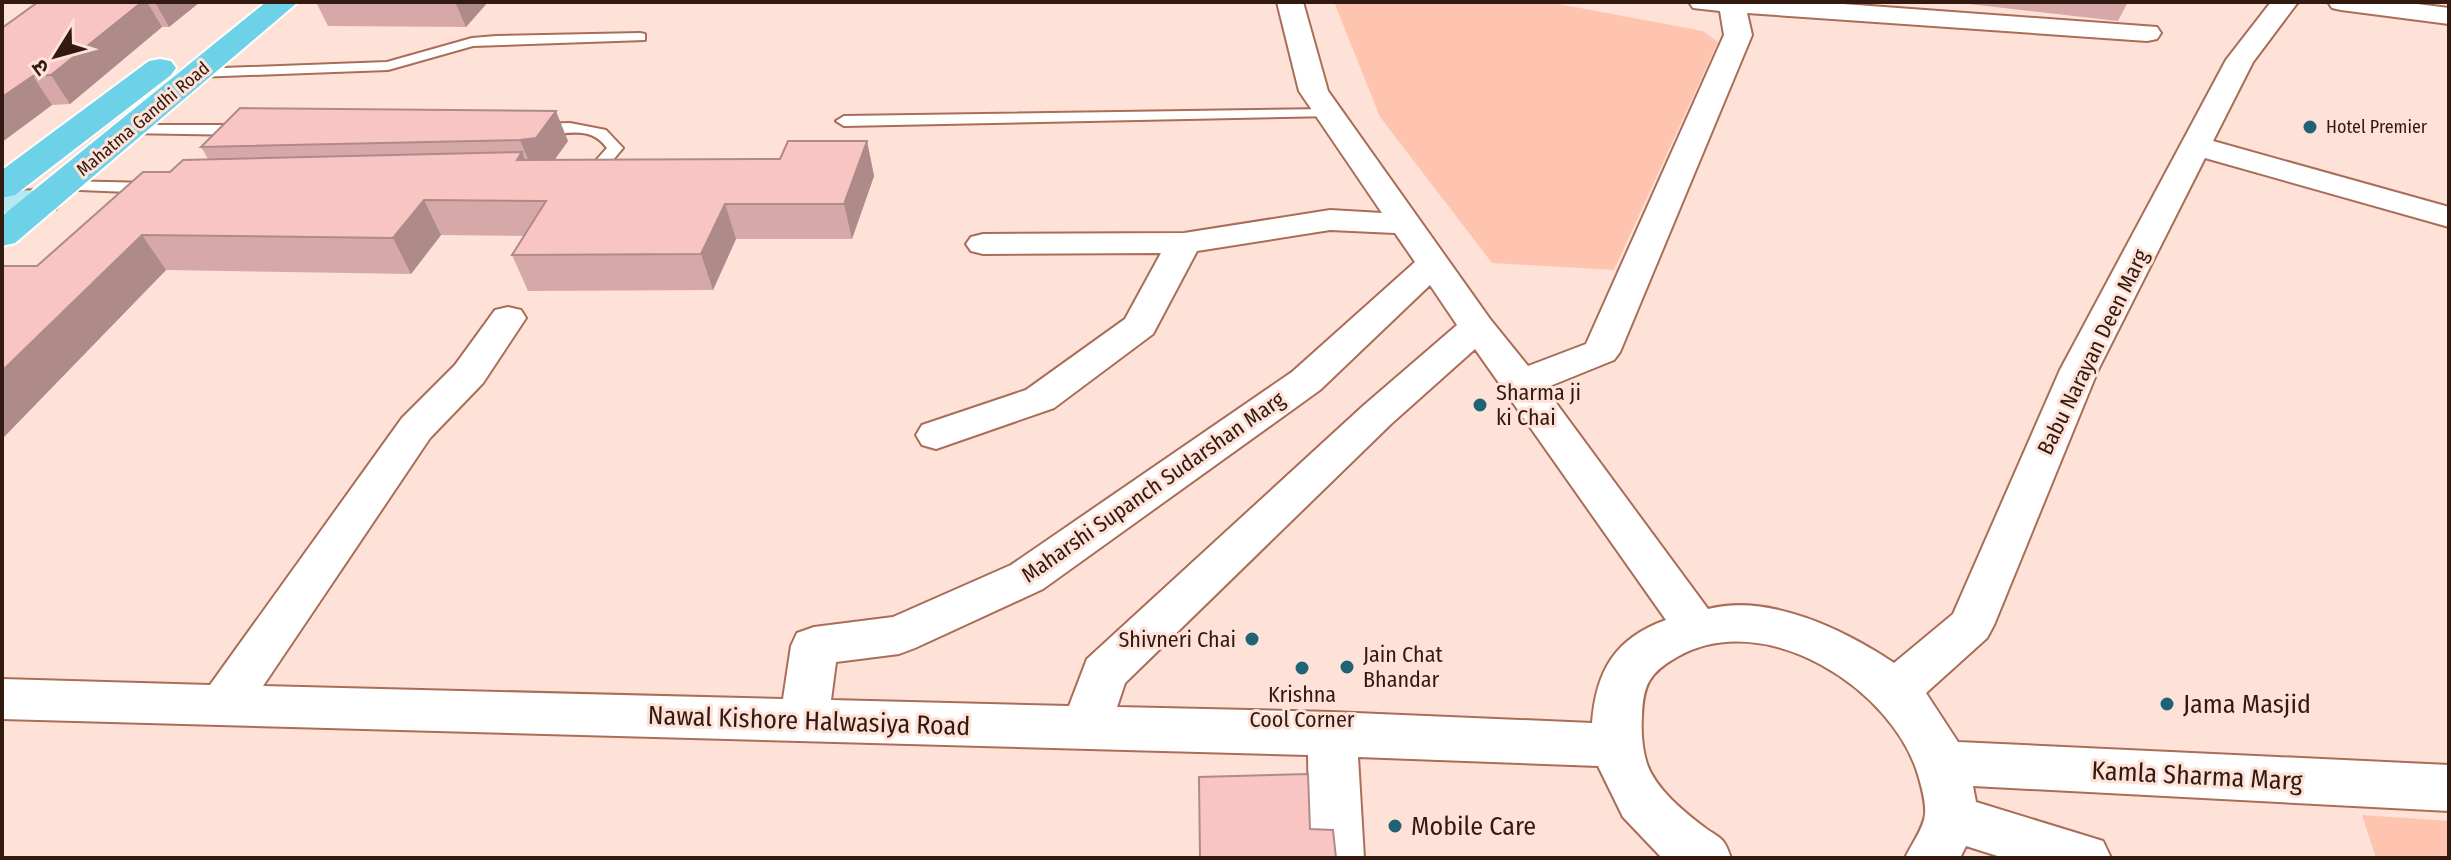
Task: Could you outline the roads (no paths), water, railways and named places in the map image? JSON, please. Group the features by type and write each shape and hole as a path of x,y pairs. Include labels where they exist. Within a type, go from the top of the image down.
{"main road":[{"name":"Mahatma Gandhi Road","path":"2,187 157,70 240,2"},
{"name":"Mahatma Gandhi Road","path":"2,235 284,2"},
{"path":"2,202 52,194"}],"street":[{"path":"1290,2 1314,91 1477,327 1521,383 1696,627"},
{"name":"Babu Narayan Deen Marg","path":"1895,691 1971,625 2079,370 2240,60 2285,2"},
{"path":"2341,2 2449,16"},
{"path":"1722,3 2147,33"},
{"path":"1521,383 1601,352 1738,35 1722,3"},
{"path":"2195,146 2449,217"},
{"path":"983,244 1184,243 1330,220 1406,224"},
{"path":"936,435 1040,399 1140,326 1184,243"},
{"name":"Maharshi Supanch Sudarshan Marg","path":"804,721 814,646 899,635 1027,577 1306,381 1434,263"},
{"path":"222,707 416,428 469,374 508,318"},
{"path":"1086,729 1104,673 1377,415 1477,327"},
{"path":"1704,858 1671,836 1631,786 1615,745 1621,682 1649,647 1696,627 1750,624 1800,634 1848,655 1895,691 1915,712 1945,763 1941,838 2084,858"},
{"name":"Nawal Kishore Halwasiya Road","path":"2,699 1332,733 1615,745"},
{"path":"1332,733 1337,858"},
{"name":"Kamla Sharma Marg","path":"1945,763 2449,788"}],"lane":[{"path":"197,73 388,66 472,42 496,40 640,37"},
{"path":"844,121 1330,113"},
{"path":"517,129 596,129 609,137 615,148 596,170 562,176"},
{"path":"129,130 229,136 266,130"},
{"path":"52,194 165,188"}],"place":[{"name":"Hotel Premier","path":"2310,127"},
{"name":"Sharma ji ki Chai","path":"1480,405"},
{"name":"Shivneri Chai","path":"1252,639"},
{"name":"Jain Chat Bhandar","path":"1347,667"},
{"name":"Krishna Cool Corner","path":"1302,668"},
{"name":"Jama Masjid","path":"2167,704"},
{"name":"Mobile Care","path":"1395,826"}]}
